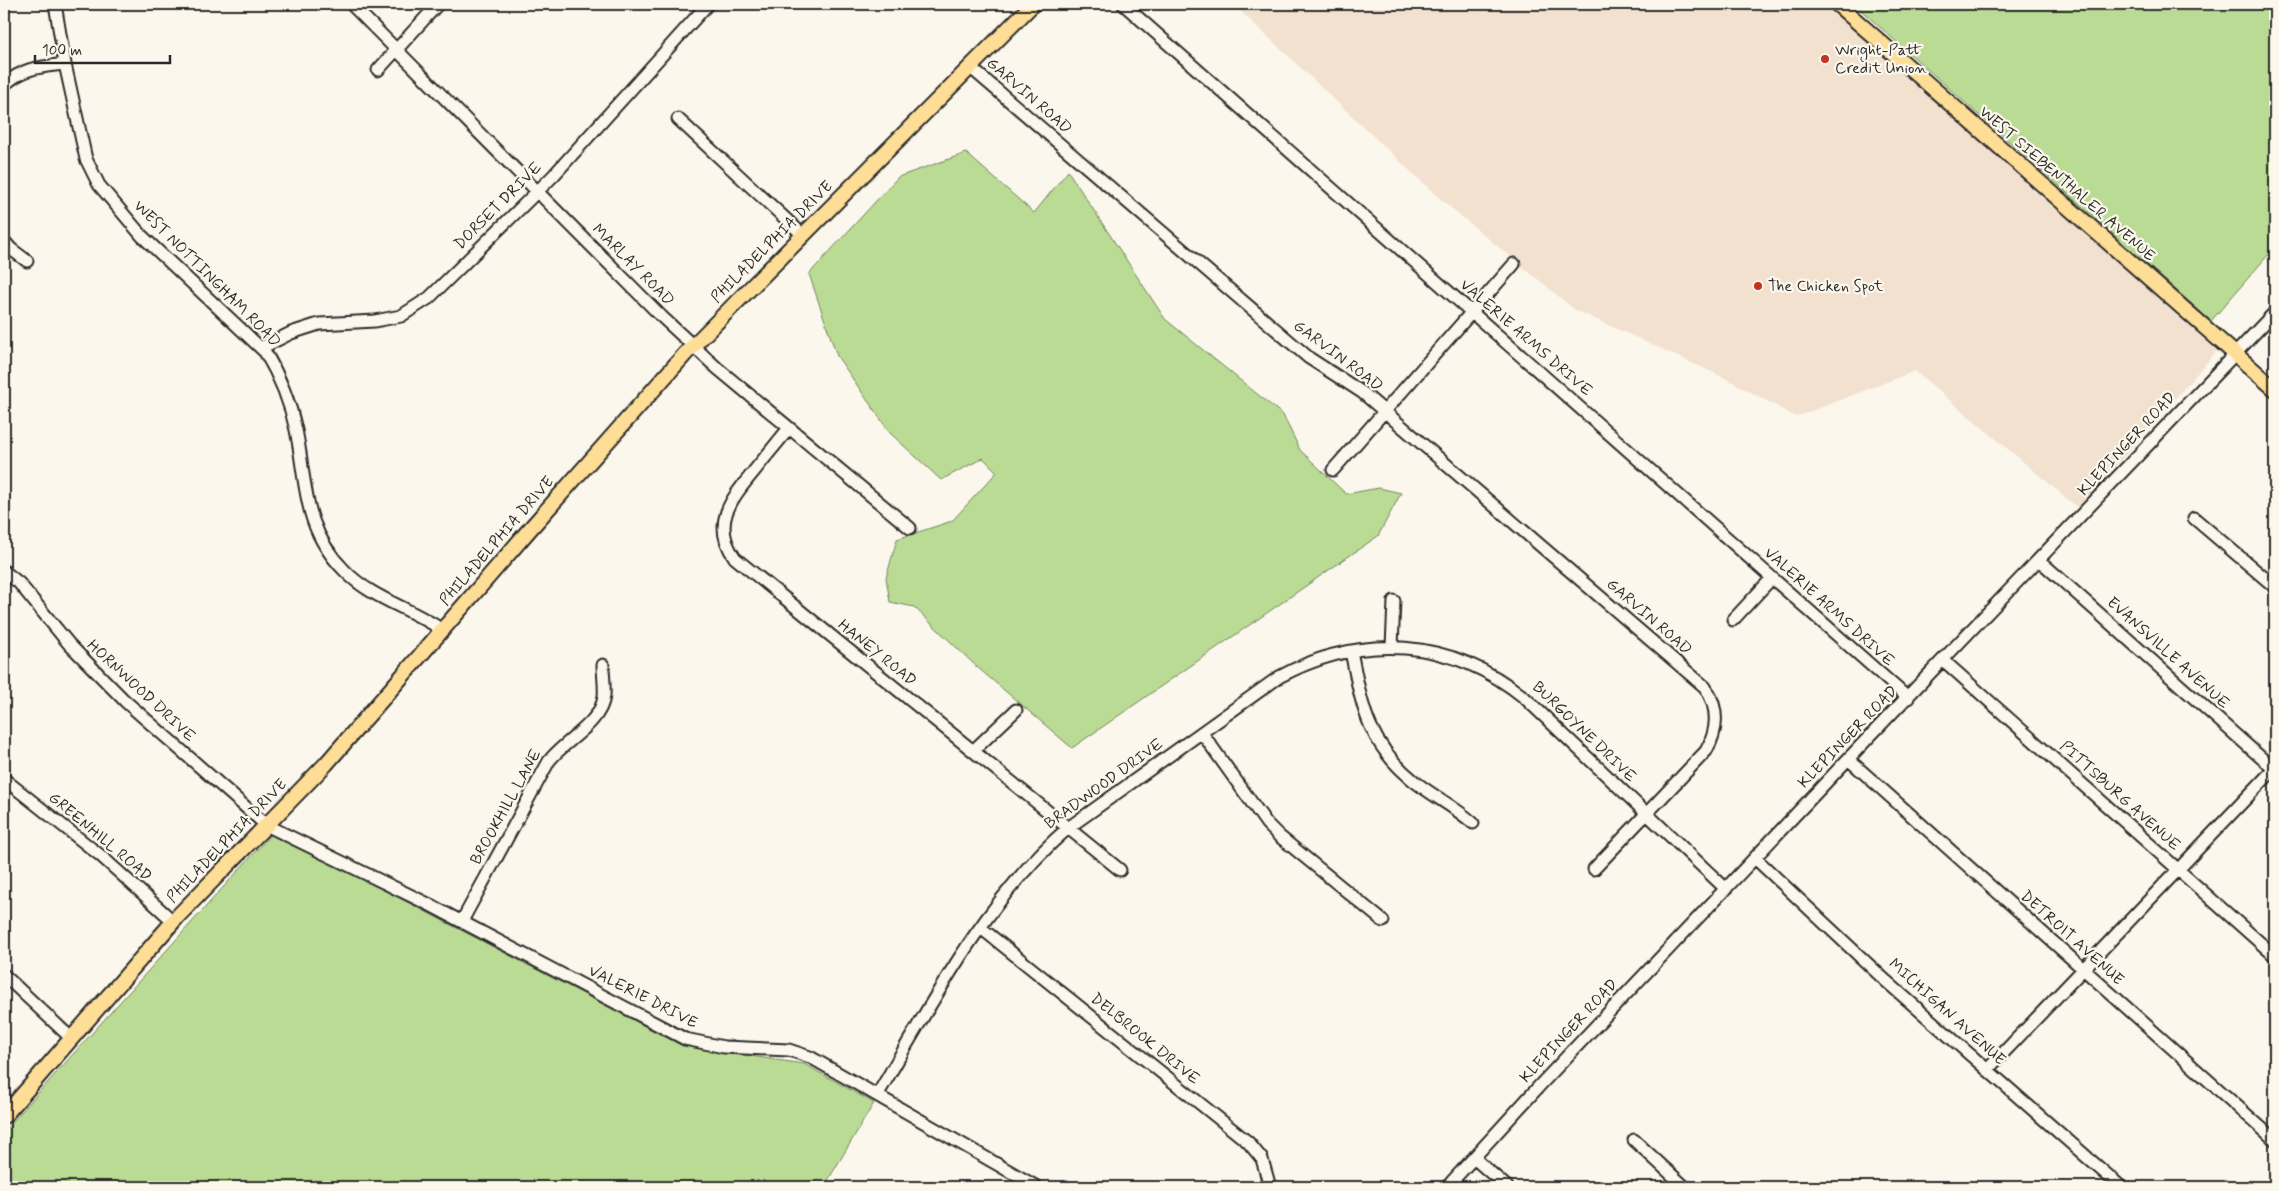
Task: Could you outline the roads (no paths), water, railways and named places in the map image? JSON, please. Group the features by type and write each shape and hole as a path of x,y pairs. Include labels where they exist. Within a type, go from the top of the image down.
{"main road":[{"name":"PHILADELPHIA DRIVE","path":"4,1116 173,921 326,764 694,345 1033,4"},
{"name":"WEST SIEBENTHALER AVENUE","path":"1837,4 2275,388"}],"street":[{"name":"WEST NOTTINGHAM ROAD","path":"55,4 65,64 86,159 99,186 142,236 261,348 275,368 289,403 299,448 308,506 325,545 345,571 375,595 418,615 442,630"},
{"name":"MARLAY ROAD","path":"352,4 662,317 717,368 910,528"},
{"path":"378,70 438,4"},
{"name":"DORSET DRIVE","path":"261,348 291,333 319,324 386,320 414,308 429,298 537,192 708,4"},
{"name":"VALERIE ARMS DRIVE","path":"1122,4 1908,698"},
{"path":"4,84 17,74 29,69 65,64"},
{"name":"GARVIN ROAD","path":"970,67 1310,358 1353,386 1385,412 1705,687 1712,700 1715,718 1713,736 1706,750 1594,869"},
{"path":"678,119 803,235"},
{"path":"4,241 10,249 27,261"},
{"path":"1333,470 1514,264"},
{"name":"KLEPINGER ROAD","path":"1447,1187 1848,759 2275,312"},
{"name":"HANEY ROAD","path":"789,428 729,504 724,526 729,549 740,563 1120,870"},
{"path":"2194,518 2275,586"},
{"name":"EVANSVILLE AVENUE","path":"2039,560 2275,769"},
{"name":"HORNWOOD DRIVE","path":"4,571 19,582 69,644 124,701 266,826"},
{"path":"1733,620 1772,578"},
{"path":"1392,647 1394,601"},
{"name":"BRADWOOD DRIVE","path":"878,1094 939,991 981,928 1026,870 1049,844 1068,828 1288,672 1316,659 1351,651 1392,647"},
{"name":"BURGOYNE DRIVE","path":"1392,647 1441,653 1464,660 1498,678 1525,698 1726,889"},
{"path":"1351,651 1367,721 1378,742 1397,766 1415,782 1473,823"},
{"name":"PITTSBURG AVENUE","path":"1943,660 2275,956"},
{"name":"BROOKHILL LANE","path":"462,921 548,761 563,744 588,726 596,717 604,698 602,665"},
{"path":"972,751 1016,710"},
{"path":"1202,732 1267,824 1279,836 1383,921"},
{"name":"DETROIT AVENUE","path":"1848,759 2275,1140"},
{"path":"1987,1070 2177,868 2275,769"},
{"name":"GREENHILL ROAD","path":"4,778 101,856 173,921"},
{"name":"VALERIE DRIVE","path":"266,826 462,921 685,1039 724,1047 789,1050 810,1057 878,1094 1036,1187"},
{"name":"MICHIGAN AVENUE","path":"1755,858 1879,974 2120,1187"},
{"name":"DELBROOK DRIVE","path":"981,928 1248,1142 1262,1159 1270,1187"},
{"path":"4,975 71,1038"},
{"path":"1634,1140 1685,1187"},
{"path":"1474,1158 1507,1187"}],"place":[{"name":"Wright-Patt Credit Union","path":"1825,59"},
{"name":"The Chicken Spot","path":"1758,286"}]}
